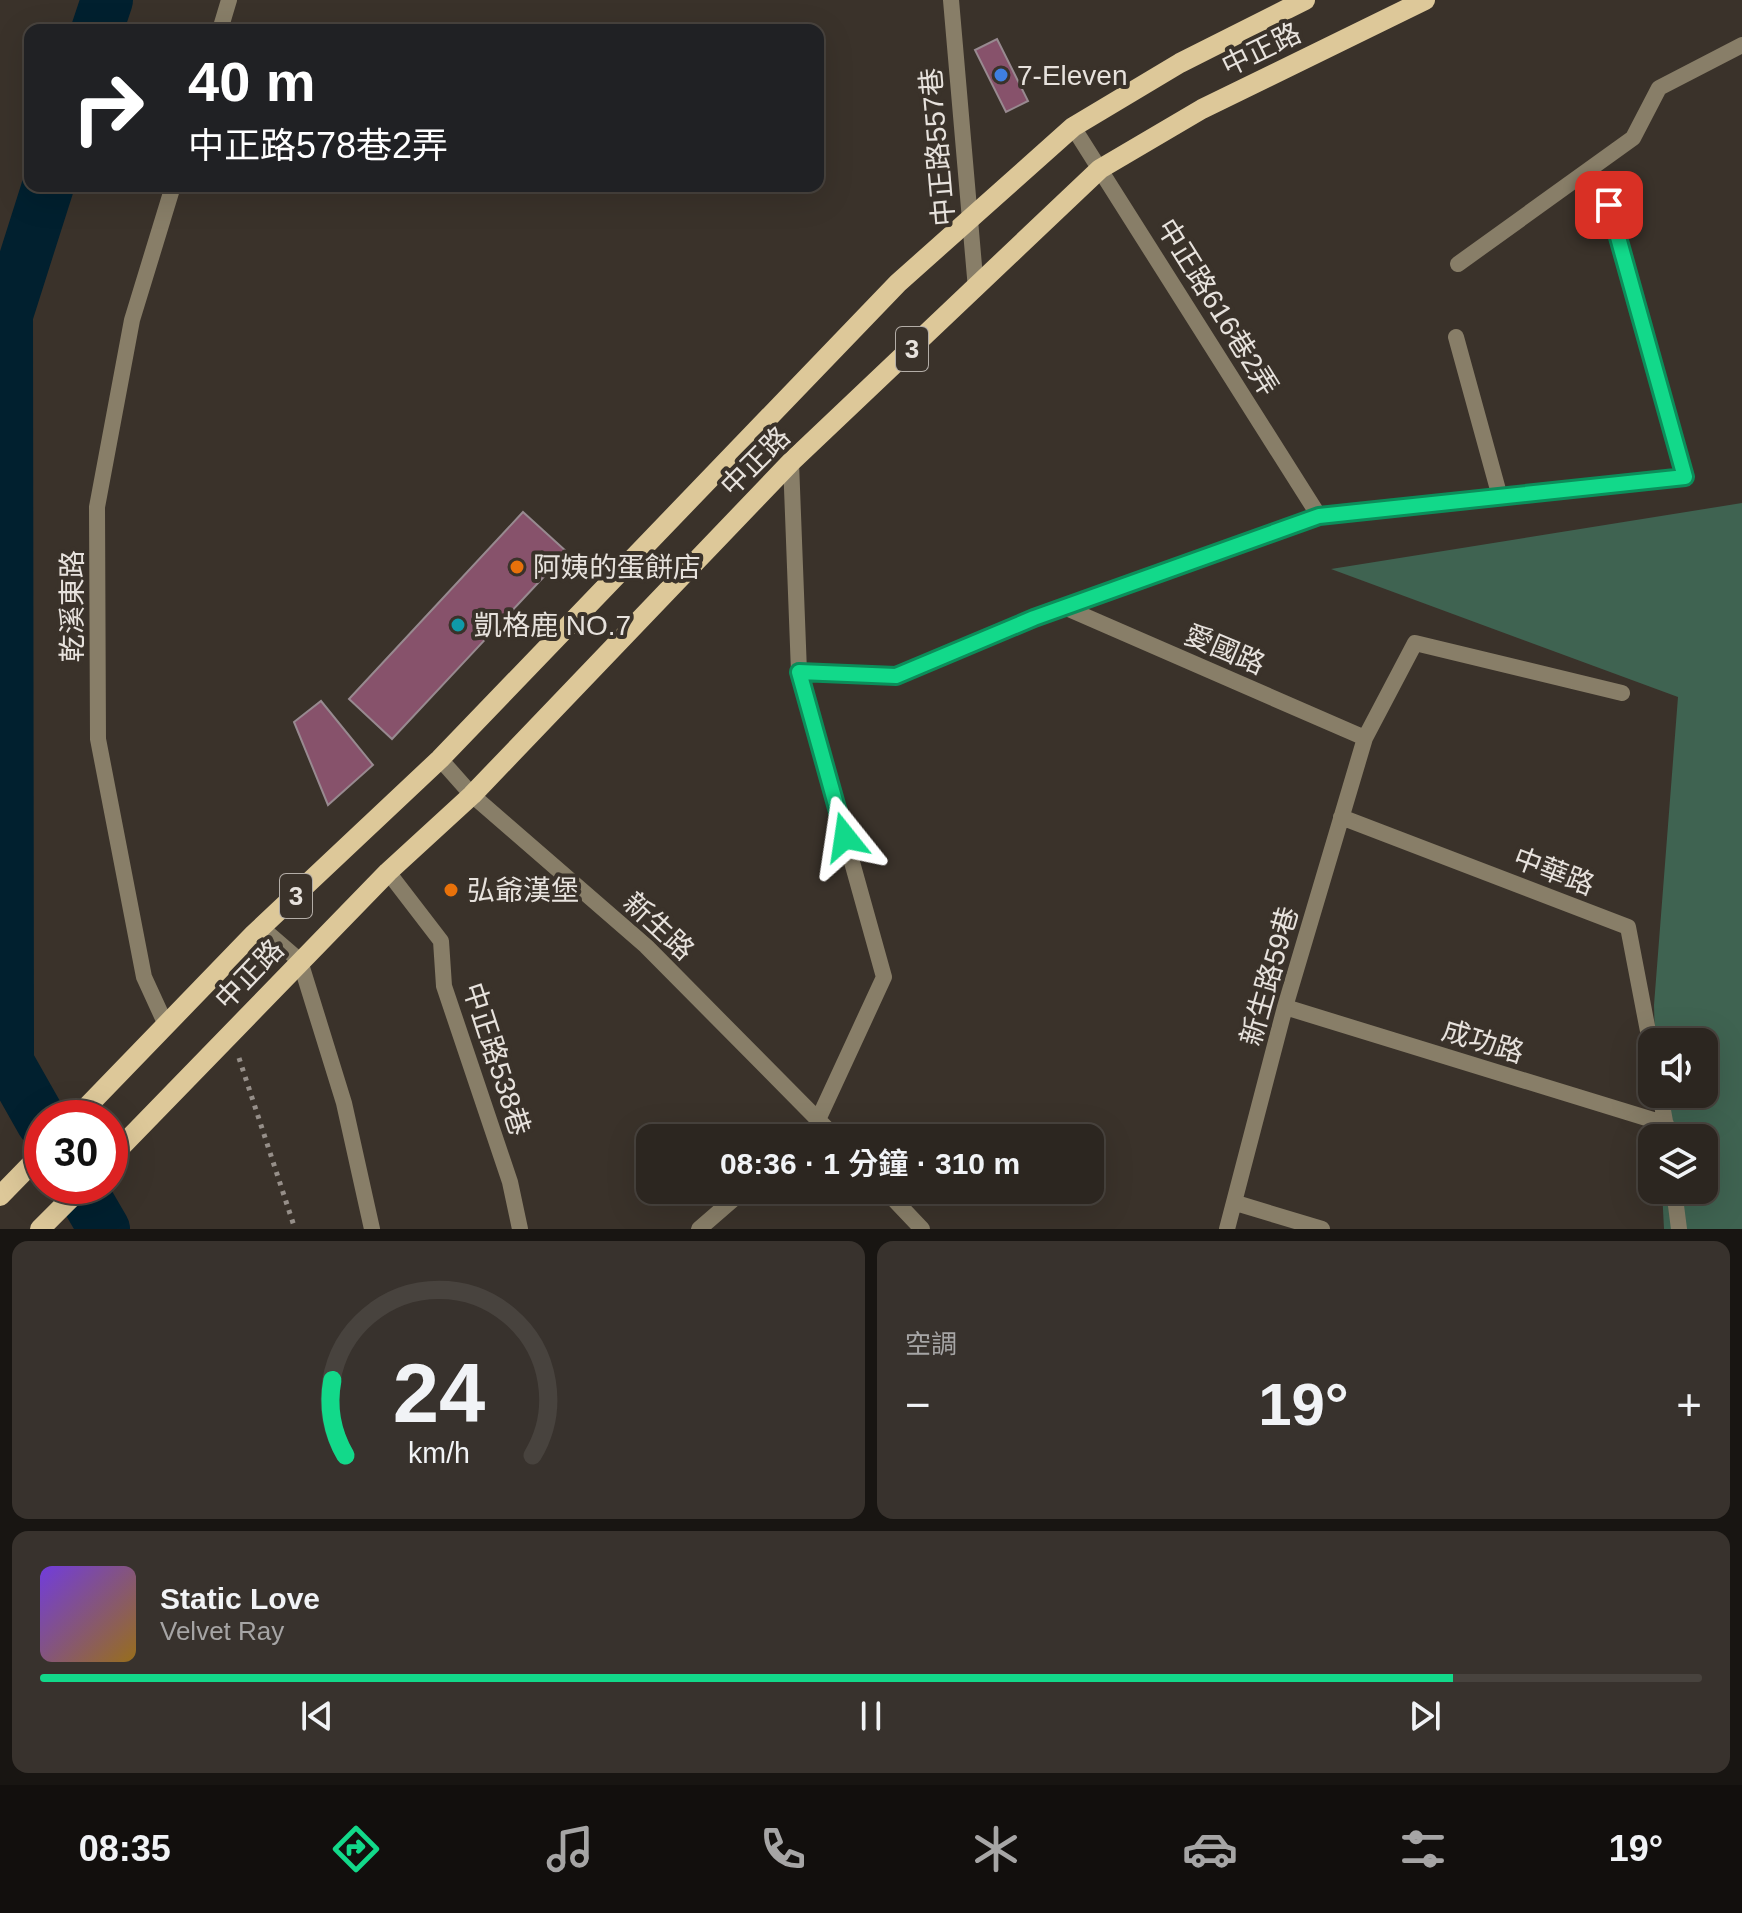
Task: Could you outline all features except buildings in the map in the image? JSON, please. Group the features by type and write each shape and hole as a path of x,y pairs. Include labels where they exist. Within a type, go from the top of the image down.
{"main road":[{"name":"中正路","path":"161,1031 440,759 887,295 968,219 1073,127 1180,63 1305,0"},
{"name":"中正路","path":"128,1140 388,872 472,795 791,462 1100,169 1202,109 1425,0"},
{"name":"3","path":"94,1100 161,1031"},
{"path":"0,1196 24,1171"},
{"path":"40,1229 65,1204"}],"street":[{"path":"222,24 229,0"},
{"name":"中正路557巷","path":"951,0 976,289"},
{"path":"1458,264 1633,138 1659,88 1742,45"},
{"name":"中正路616巷2弄","path":"1073,127 1319,516"},
{"name":"乾溪東路","path":"161,1031 144,977 98,739 97,507 132,320 171,192"},
{"path":"799,672 896,676 1064,607 1319,516 1685,477 1609,205"},
{"path":"1456,337 1500,497"},
{"path":"791,462 799,672 884,977 819,1122"},
{"name":"愛國路","path":"1064,607 1365,738"},
{"name":"新生路59巷","path":"1227,1229 1285,1007 1365,738 1415,643 1622,693"},
{"name":"新生路","path":"440,759 472,795 646,946 819,1122"},
{"name":"中華路","path":"1341,817 1628,927 1647,1028"},
{"name":"中正路538巷","path":"388,872 441,941 444,986 510,1182 520,1229"},
{"path":"263,929 300,961 344,1103 372,1229"},
{"name":"成功路","path":"1285,1007 1645,1124"},
{"path":"1236,1203 1322,1229"},
{"path":"699,1229 728,1204"},
{"path":"898,1204 922,1229"},
{"path":"1676,1204 1679,1229"}],"path":[{"path":"231,1034 295,1229"}],"green space":[{"path":"1742,503 1742,1229 1664,1229 1663,1204 1718,1204 1718,1124 1659,1124 1659,1108 1718,1108 1718,1028 1655,1028 1678,697 1331,569"}],"waterway":[{"path":"99,24 107,0"},
{"path":"30,1100 8,1062 7,315 46,192"},
{"path":"89,1204 104,1229"}],"place":[{"name":"7-Eleven","path":"1001,75"},
{"name":"阿姨的蛋餅店","path":"517,567"},
{"name":"凱格鹿 NO.7","path":"458,625"},
{"name":"弘爺漢堡","path":"451,890"}],"route":[{"path":"845,837 799,672 896,676 1034,618 1319,516 1685,477 1609,205"}]}
